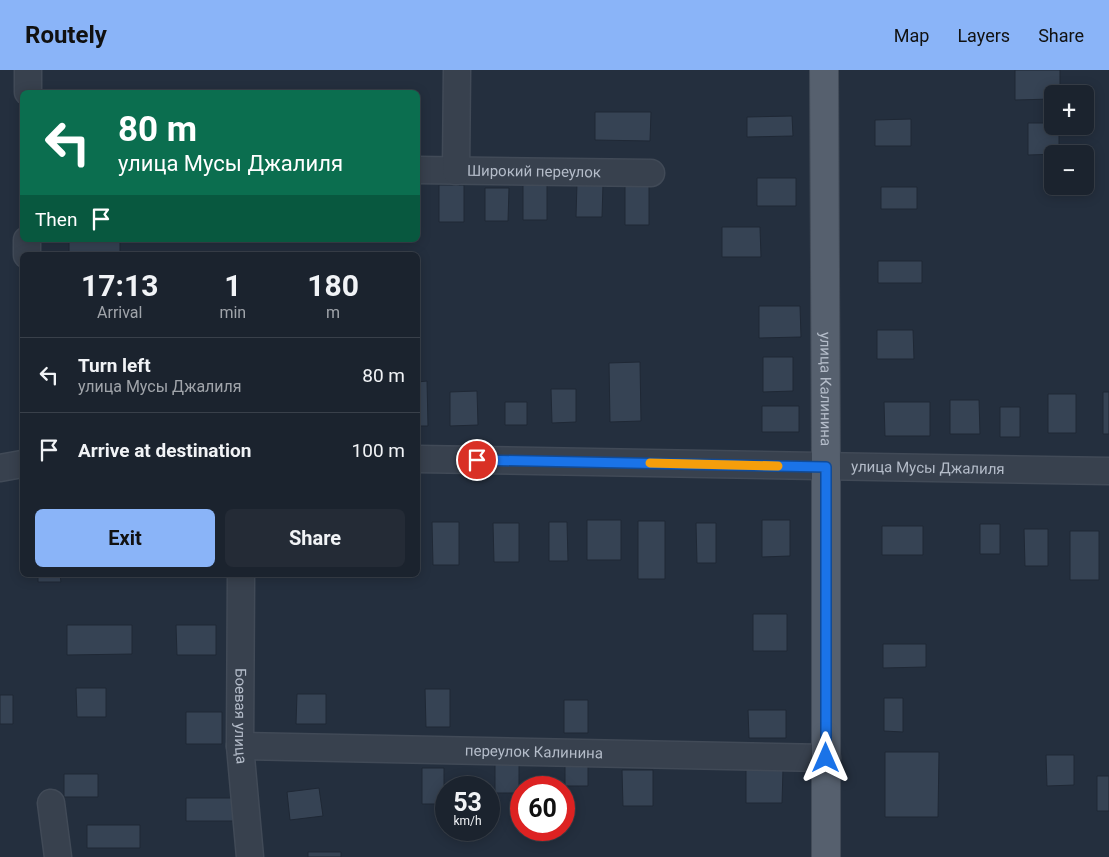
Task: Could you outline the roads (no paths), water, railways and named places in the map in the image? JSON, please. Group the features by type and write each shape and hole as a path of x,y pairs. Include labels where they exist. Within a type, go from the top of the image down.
{"main road":[{"name":"улица Калинина","path":"824,70 826,857"}],"street":[{"path":"28,70 28,90"},
{"path":"456,171 457,70"},
{"name":"Широкий переулок","path":"420,170 651,173"},
{"name":"улица Мусы Джалиля","path":"420,459 1109,471"},
{"path":"0,468 20,464"},
{"name":"Боевая улица","path":"241,577 240,746 250,857"},
{"name":"переулок Калинина","path":"240,746 826,758"},
{"path":"51,803 58,857"}]}
